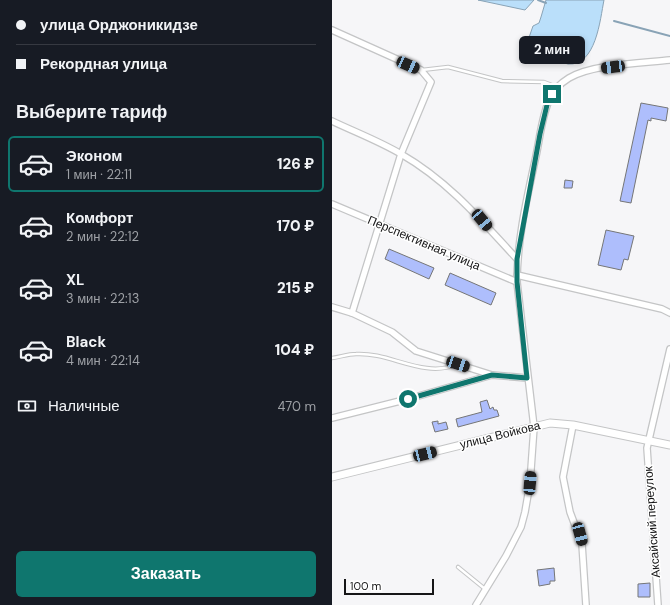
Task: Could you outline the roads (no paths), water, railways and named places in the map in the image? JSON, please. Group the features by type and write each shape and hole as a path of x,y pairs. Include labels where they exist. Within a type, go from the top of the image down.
{"street":[{"path":"332,30 421,70 431,82 401,154 352,313"},
{"path":"476,605 521,528 530,483 534,426 527,378 517,282 517,259 526,205 547,105 557,87 568,79 587,71 670,60"},
{"path":"332,121 401,154 440,180 482,220 517,259"},
{"name":"Перспективная улица","path":"332,204 517,282"},
{"path":"517,275 662,309 670,313"},
{"path":"332,307 352,313 392,332 416,350 492,375 527,378"},
{"name":"Аксайский переулок","path":"658,605 648,439 670,349"},
{"path":"332,418 408,399 492,375"},
{"name":"улица Войкова","path":"332,477 534,426 558,423 648,439 670,445"},
{"path":"573,425 563,477 570,512 582,544 586,605"}],"lane":[{"path":"421,70 448,66 502,81 544,82 557,87"},
{"path":"332,358 357,354 419,367 444,370 458,364"},
{"path":"458,567 486,589"}],"water":[{"path":"478,0 534,0 525,10"},
{"path":"546,0 604,0 598,30 591,50 585,58 577,63 568,64 551,57 534,56 525,49 533,26 539,23"}],"waterway":[{"path":"538,0 546,3"},
{"path":"614,21 670,36"}]}
